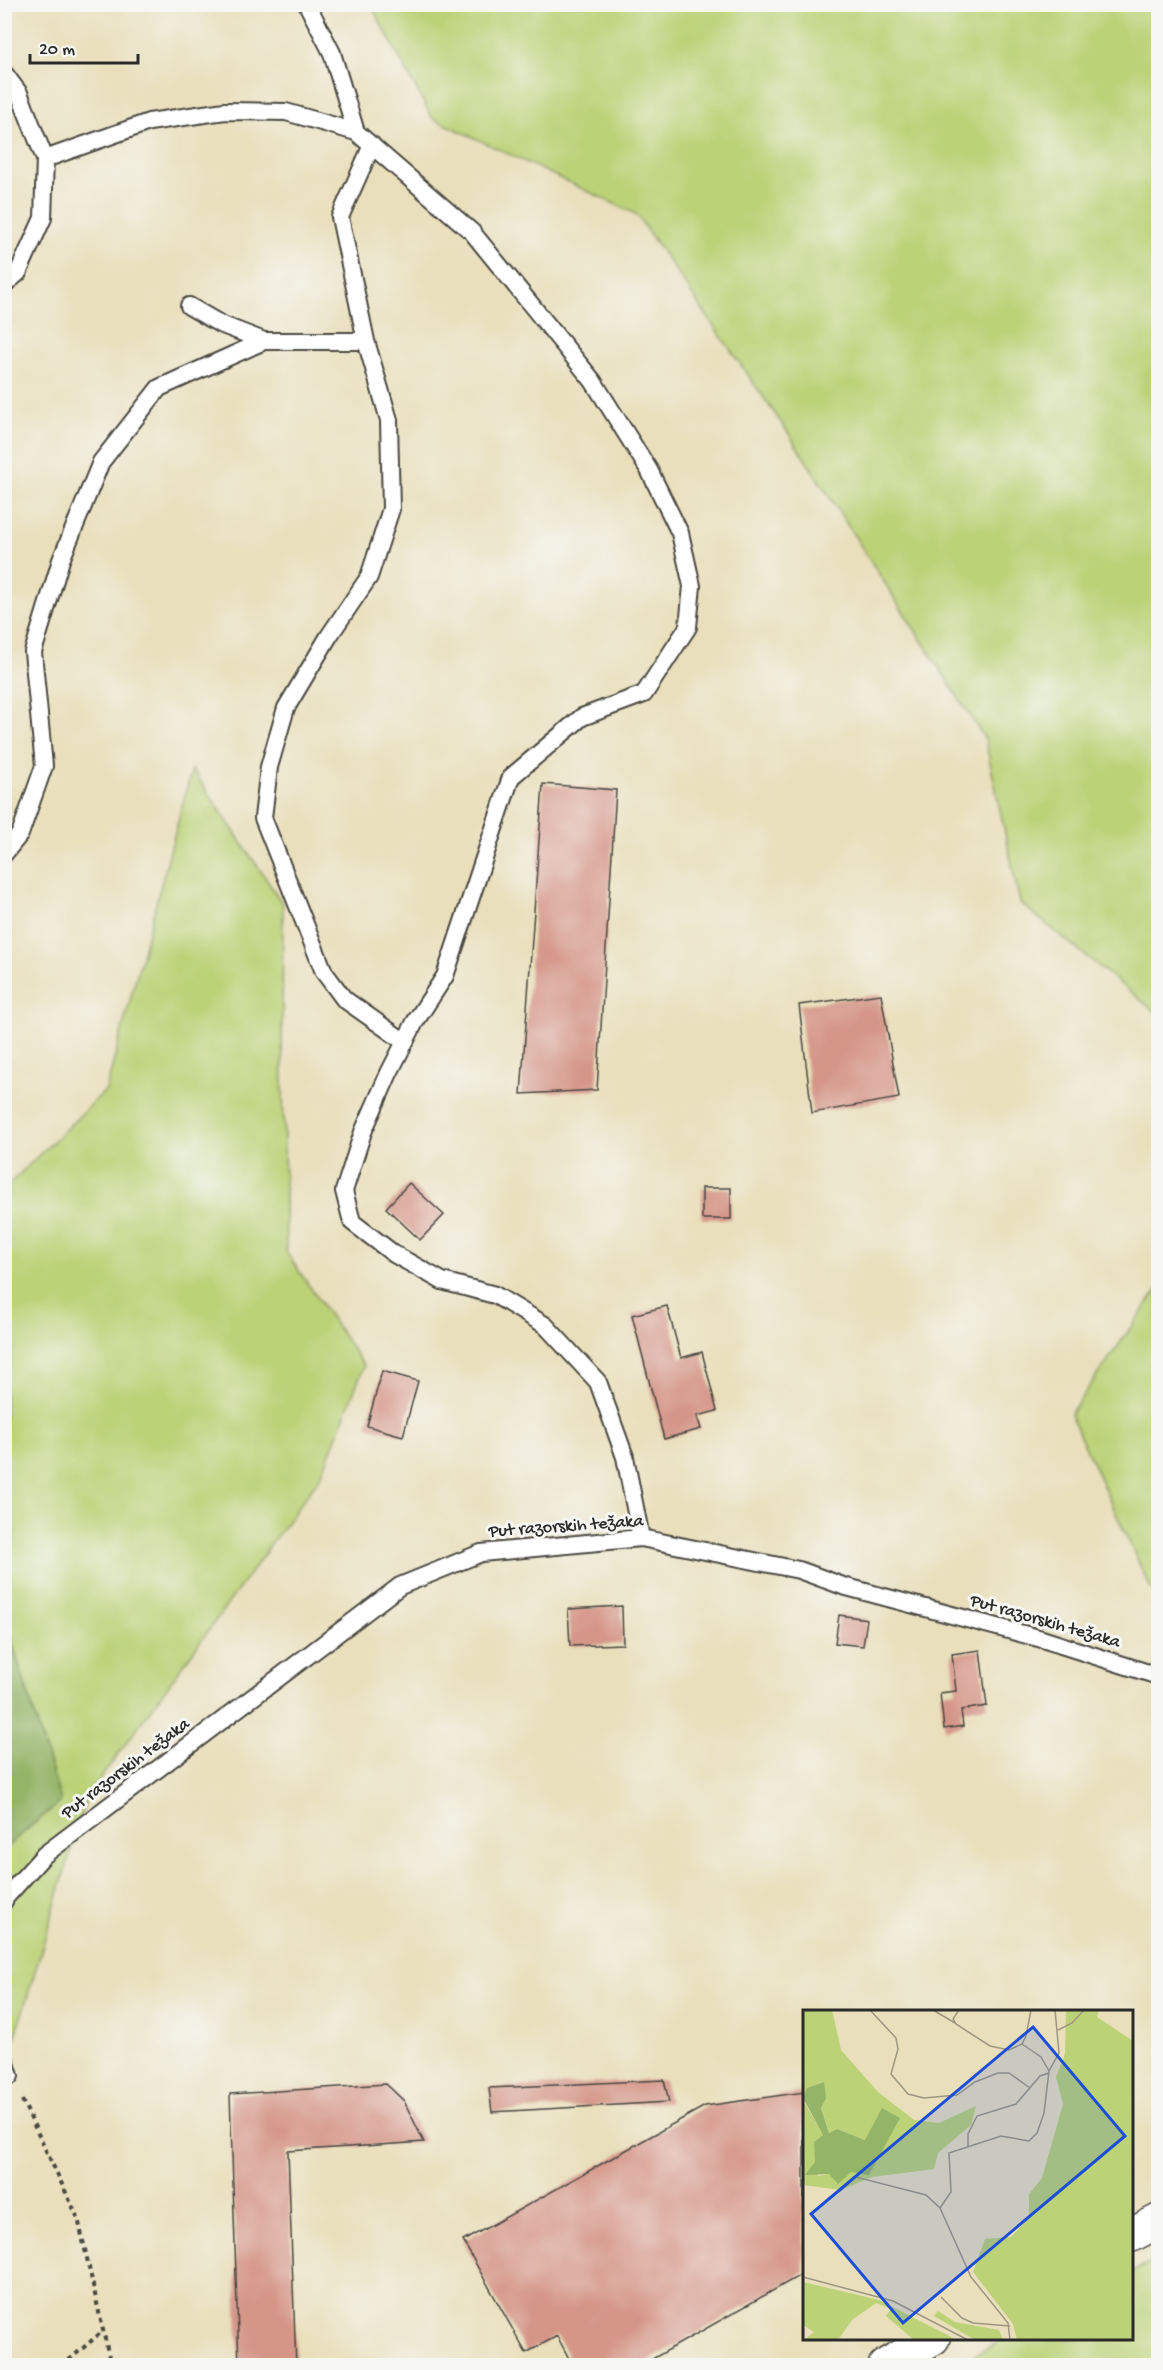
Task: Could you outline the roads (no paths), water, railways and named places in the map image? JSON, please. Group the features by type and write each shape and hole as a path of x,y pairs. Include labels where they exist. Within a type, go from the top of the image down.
{"main road":[{"path":"1133,2234 1158,2222"},
{"path":"885,2366 930,2340"}],"lane":[{"path":"307,4 332,53 356,132"},
{"path":"4,73 19,93 45,159 43,218 18,273 4,285"},
{"path":"45,159 149,122 225,111 286,112 356,132 472,232 593,381 649,470 680,533 692,586 688,627 644,694 582,717 511,777 446,976 405,1042 363,1132 344,1191 352,1222 394,1254 442,1281 495,1295 545,1325 598,1382 625,1457 641,1538"},
{"path":"372,145 340,217 366,341 389,420 391,509 369,577 329,636 286,708 269,767 263,818 324,972 344,999 405,1042"},
{"path":"189,306 220,324 264,342 366,341"},
{"path":"4,854 20,834 44,766 33,652 61,560 101,462 159,388 264,342"},
{"name":"Put razorskih težaka","path":"4,1901 44,1855 400,1586 481,1552 641,1538 799,1570 843,1586 1042,1639 1158,1676"},
{"path":"4,2057 10,2076"}]}
